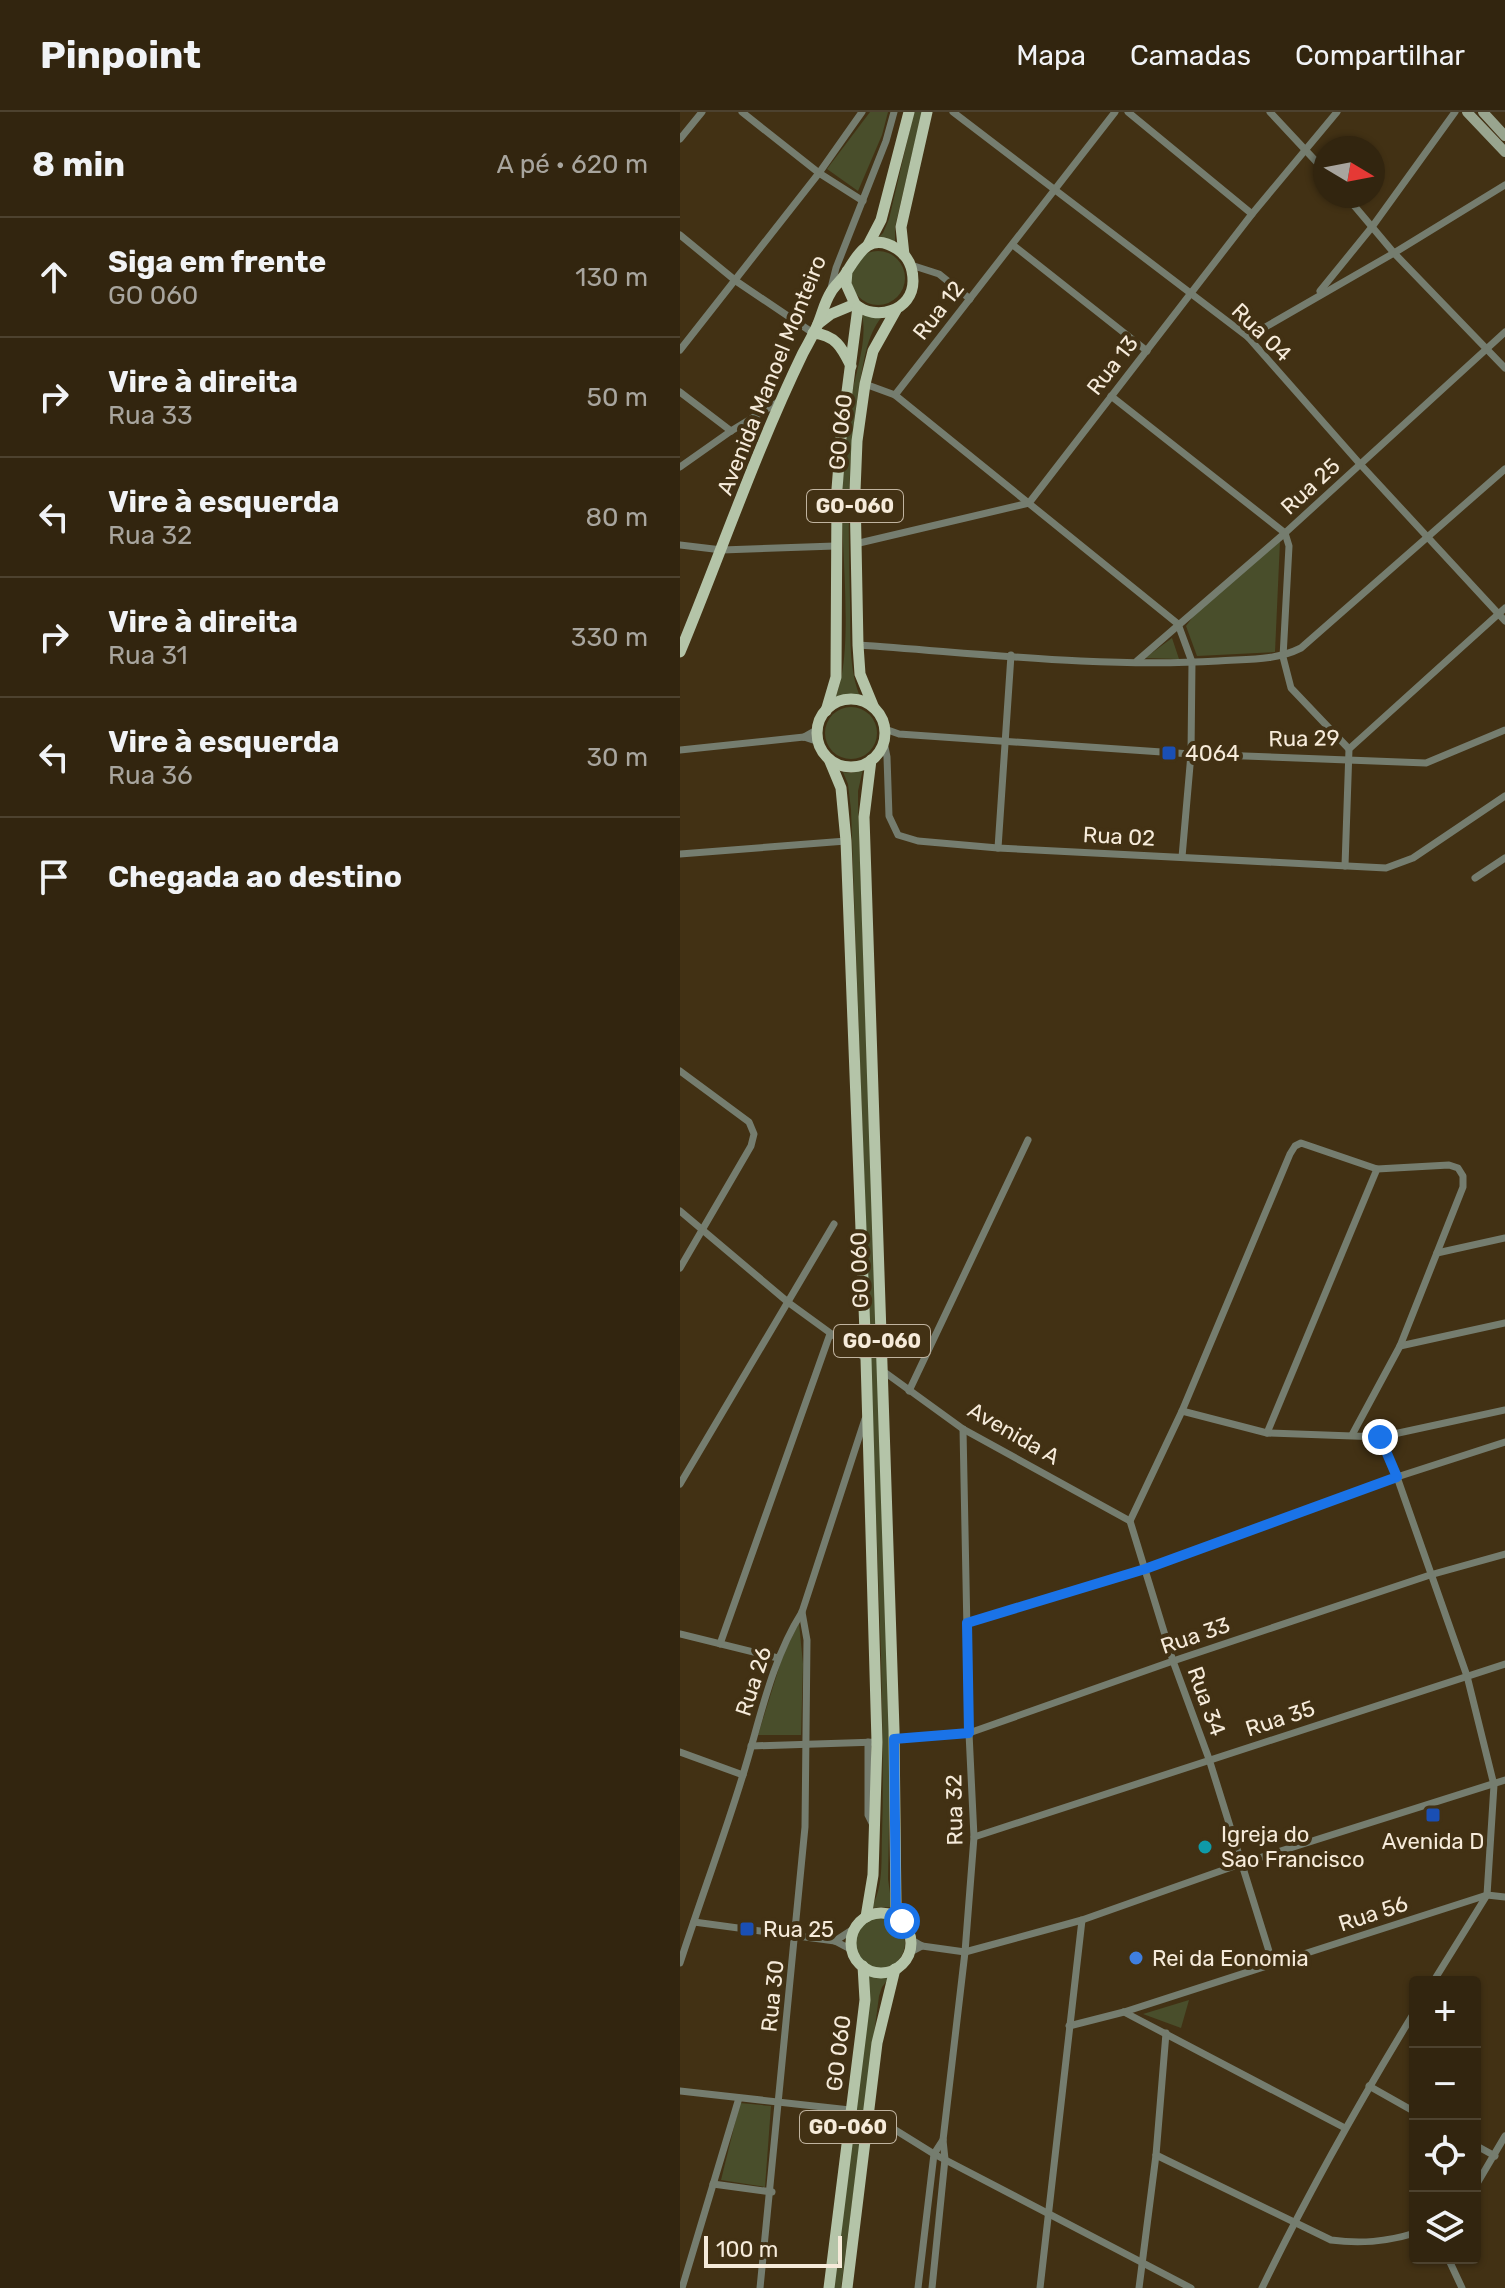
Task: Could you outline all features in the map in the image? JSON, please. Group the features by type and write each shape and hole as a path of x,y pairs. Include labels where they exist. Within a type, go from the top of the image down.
{"main road":[{"path":"868,245 881,220 909,112"},
{"name":"GO-060","path":"896,309 912,289 901,227 927,112"},
{"path":"830,294 858,252 868,245 880,243 894,247 907,260"},
{"name":"GO-060","path":"847,271 846,284 856,306"},
{"name":"Avenida Manoel Monteiro","path":"680,652 780,401 830,294"},
{"path":"851,366 834,339 816,328 831,314 856,306 873,314 896,309"},
{"name":"GO 060","path":"826,711 836,677 835,546 841,438 856,306"},
{"name":"GO 060","path":"874,708 860,674 858,645 855,544 857,441 873,351 896,309"},
{"path":"826,711 843,700 854,699 874,708"},
{"name":"GO-060","path":"874,708 884,736 878,758"},
{"name":"GO-060","path":"826,711 818,729 819,742 829,759"},
{"path":"829,759 847,767 858,767 878,758"},
{"name":"GO 060","path":"878,758 864,817 894,1739 896,1908 902,1921"},
{"name":"GO 060","path":"829,759 841,788 846,841 866,1359 875,1829 873,1875 866,1917"},
{"path":"895,1969 879,1973 863,1966 852,1950 855,1928 866,1917 884,1913 902,1921"},
{"name":"GO-060","path":"895,1969 909,1953 910,1939 902,1921"},
{"name":"GO 060","path":"829,2288 865,2000 863,1966"},
{"name":"GO 060","path":"847,2288 877,2043 895,1969"}],"street":[{"path":"680,139 702,112"},
{"path":"742,112 819,173 863,201"},
{"path":"680,350 819,173 862,112"},
{"name":"Avenida Manoel Monteiro","path":"830,294 836,268 886,141 894,112"},
{"name":"Rua 04","path":"953,112 1248,337 1505,621"},
{"name":"Rua 12","path":"895,395 1115,112"},
{"path":"1128,112 1252,214"},
{"path":"1270,112 1313,157"},
{"name":"Rua 13","path":"1029,503 1252,214 1337,112"},
{"path":"1316,296 1372,227 1455,112"},
{"path":"1467,112 1505,152"},
{"path":"1483,112 1505,136"},
{"path":"1248,337 1505,185"},
{"path":"1356,208 1394,253 1505,368"},
{"path":"680,235 736,281 816,328"},
{"path":"1013,245 1147,351"},
{"path":"907,260 939,274 970,299"},
{"name":"Rua 25","path":"1136,662 1285,533 1505,332"},
{"path":"865,384 895,395 1178,624"},
{"path":"680,392 731,431"},
{"path":"1111,396 1285,533 1289,546 1283,657 1291,688 1349,749"},
{"path":"680,467 780,401"},
{"path":"858,645 1136,662 1283,657 1301,648 1505,469"},
{"path":"855,544 1029,503"},
{"path":"680,545 722,550 835,546"},
{"name":"Rua 29","path":"884,736 899,734 1191,754 1348,760 1349,749 1505,608"},
{"name":"Rua 02","path":"878,758 889,816 898,835 918,841 998,848 1182,857 1191,754 1192,662 1178,624"},
{"path":"998,848 1011,655"},
{"path":"680,750 804,737 818,729"},
{"path":"1345,866 1348,760 1426,763 1505,730"},
{"path":"804,737 819,742"},
{"path":"1182,857 1386,868 1413,858 1505,796"},
{"path":"680,854 846,841"},
{"path":"1475,878 1505,858"},
{"path":"680,1071 749,1122 754,1134 751,1146 680,1268"},
{"path":"909,1391 1028,1140"},
{"path":"1130,1521 1182,1411 1290,1154 1301,1143 1377,1169 1449,1165 1458,1168 1463,1176 1463,1187 1400,1346 1352,1435"},
{"path":"1267,1433 1377,1169"},
{"path":"680,1211 789,1303 866,1359"},
{"path":"680,1484 834,1224"},
{"path":"1437,1253 1505,1238"},
{"path":"1400,1346 1505,1323"},
{"path":"720,1644 830,1334"},
{"name":"Avenida A","path":"883,1371 963,1429 1130,1521"},
{"path":"1182,1411 1267,1433 1380,1437 1505,1410"},
{"name":"Rua 26","path":"680,1963 743,1775 778,1658 802,1612 866,1414"},
{"name":"Rua 32","path":"932,2288 945,2159 943,2140 965,1952 974,1837 963,1429"},
{"path":"1380,1437 1467,1676 1501,1783 1487,1895 1437,1976"},
{"path":"967,1623 1145,1569 1397,1477 1505,1442"},
{"name":"Rua 34","path":"1130,1521 1173,1661 1243,1863 1273,1964"},
{"name":"Rua 33","path":"894,1739 969,1733 1430,1575 1505,1554"},
{"name":"Rua 30","path":"760,2288 772,2192 805,1827 807,1640 802,1612"},
{"path":"680,1634 778,1658"},
{"name":"Rua 35","path":"974,1837 1505,1664"},
{"path":"751,1746 872,1742"},
{"path":"680,1752 743,1775"},
{"path":"910,1939 922,1946 965,1952 1082,1920 1243,1863 1501,1783"},
{"name":"Rua 56","path":"1069,2026 1124,2012 1487,1895 1505,1897"},
{"path":"1040,2288 1082,1920"},
{"path":"694,1922 835,1941 852,1950"},
{"path":"835,1941 855,1928"},
{"path":"909,1953 922,1946"},
{"path":"1124,2012 1345,2128"},
{"path":"1262,2288 1293,2223 1345,2128 1409,2021"},
{"path":"1139,2288 1156,2155 1166,2033"},
{"path":"1369,2086 1409,2109"},
{"path":"680,2091 850,2110"},
{"path":"682,2288 739,2098"},
{"path":"868,2113 934,2154 1191,2288"},
{"path":"1481,2178 1505,2136"},
{"name":"Rua 32","path":"918,2288 934,2154 943,2140"},
{"path":"1481,2148 1495,2156"},
{"path":"1156,2155 1331,2240 1362,2244 1409,2235"},
{"path":"713,2184 772,2192"},
{"path":"1451,2264 1462,2288"}],"green space":[{"path":"870,112 888,112 882,135 858,191 827,169"},
{"path":"914,112 922,112 895,227 895,244 875,241 883,233 889,219"},
{"path":"878,251 897,259 905,278 897,297 878,305 859,297 851,278 859,259"},
{"path":"862,315 881,318 872,332 865,357 856,409 849,492 851,652 861,699 844,698 832,703 844,663 843,477 851,399 862,346"},
{"path":"1280,541 1275,652 1197,656 1186,626 1195,614"},
{"path":"1172,638 1179,659 1145,658"},
{"path":"851,707 869,715 877,733 869,751 851,759 833,751 825,733 833,715"},
{"path":"863,769 858,805 891,1723 888,1879 892,1907 871,1908 878,1891 882,1864 881,1655 851,810 848,784 843,772"},
{"path":"799,1623 803,1664 801,1735 758,1735 783,1655"},
{"path":"880,1918 898,1925 905,1943 898,1961 880,1968 862,1961 855,1943 862,1925"},
{"path":"868,1976 890,1977 879,1996 841,2288 834,2288"},
{"path":"1189,2000 1181,2028 1143,2014"},
{"path":"740,2103 771,2106 765,2187 721,2180"}],"place":[{"name":"4064","path":"1169,753"},
{"name":"Avenida D","path":"1433,1815"},
{"name":"Igreja do Sao Francisco","path":"1205,1847"},
{"name":"Rua 25","path":"747,1929"},
{"name":"Rei da Eonomia","path":"1136,1958"}],"route":[{"path":"902,1921 896,1908 894,1739 969,1733 967,1623 1145,1569 1397,1477 1380,1437"}]}
